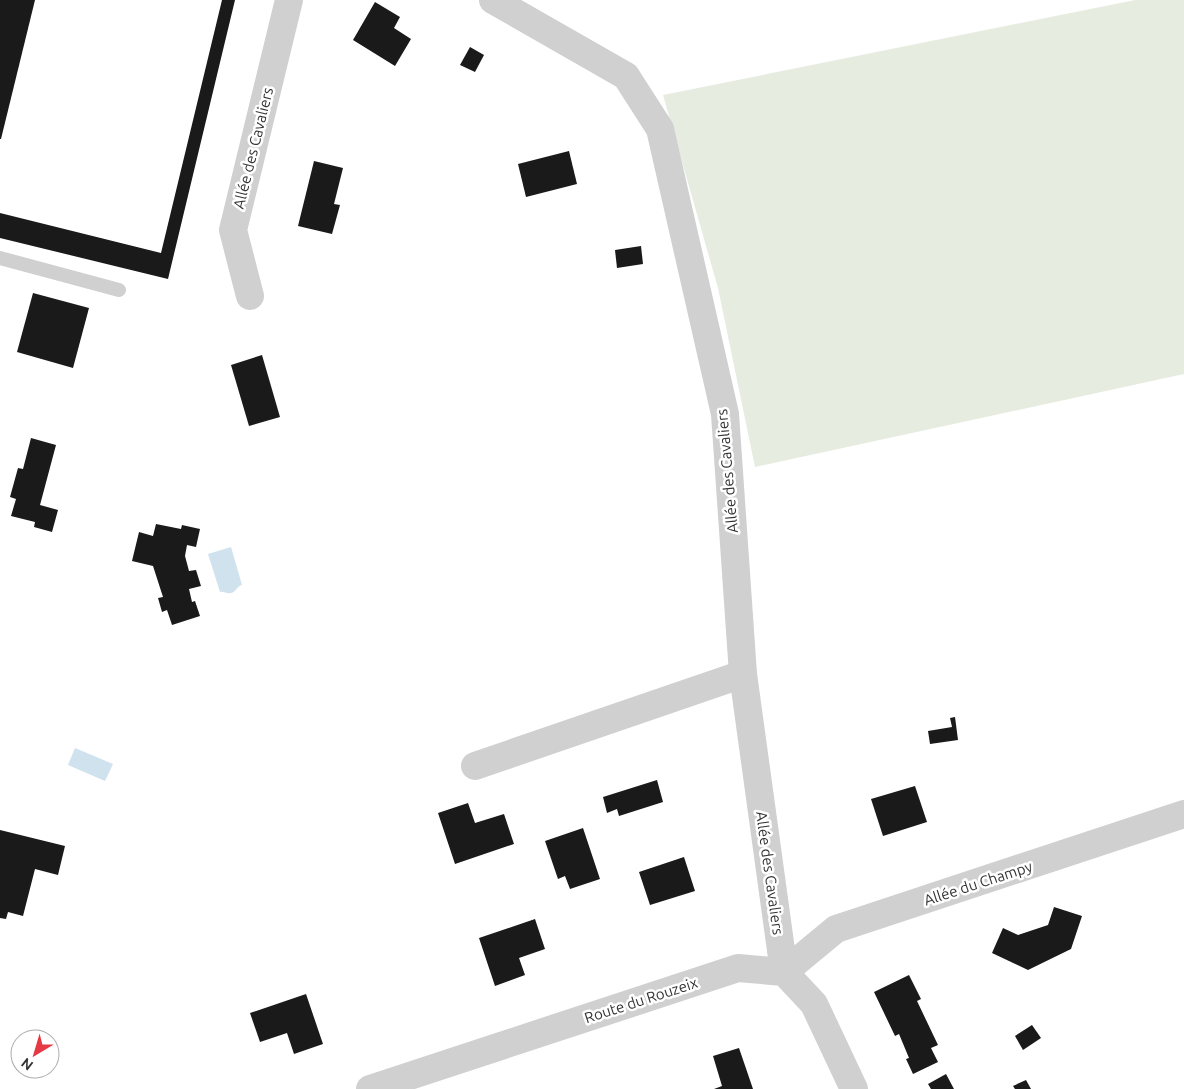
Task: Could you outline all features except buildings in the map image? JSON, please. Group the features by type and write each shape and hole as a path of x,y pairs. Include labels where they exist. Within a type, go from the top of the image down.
{"street":[{"name":"Allée des Cavaliers","path":"250,296 233,230 289,0"},
{"name":"Allée des Cavaliers","path":"493,0 626,76 660,129 725,414 743,674 784,972"},
{"path":"475,766 743,674"},
{"name":"Allée du Champy","path":"784,972 836,930 1184,814"},
{"name":"Route du Rouzeix","path":"370,1089 738,968 784,972"},
{"path":"784,972 814,1004 854,1089"}],"lane":[{"path":"0,258 120,290"}],"shaded area":[{"path":"1135,0 1184,0 1184,374 755,467 718,288 663,95"}],"water":[{"path":"231,547 242,585 231,593 220,592 208,554"},
{"path":"75,748 113,764 105,781 68,765"}]}
